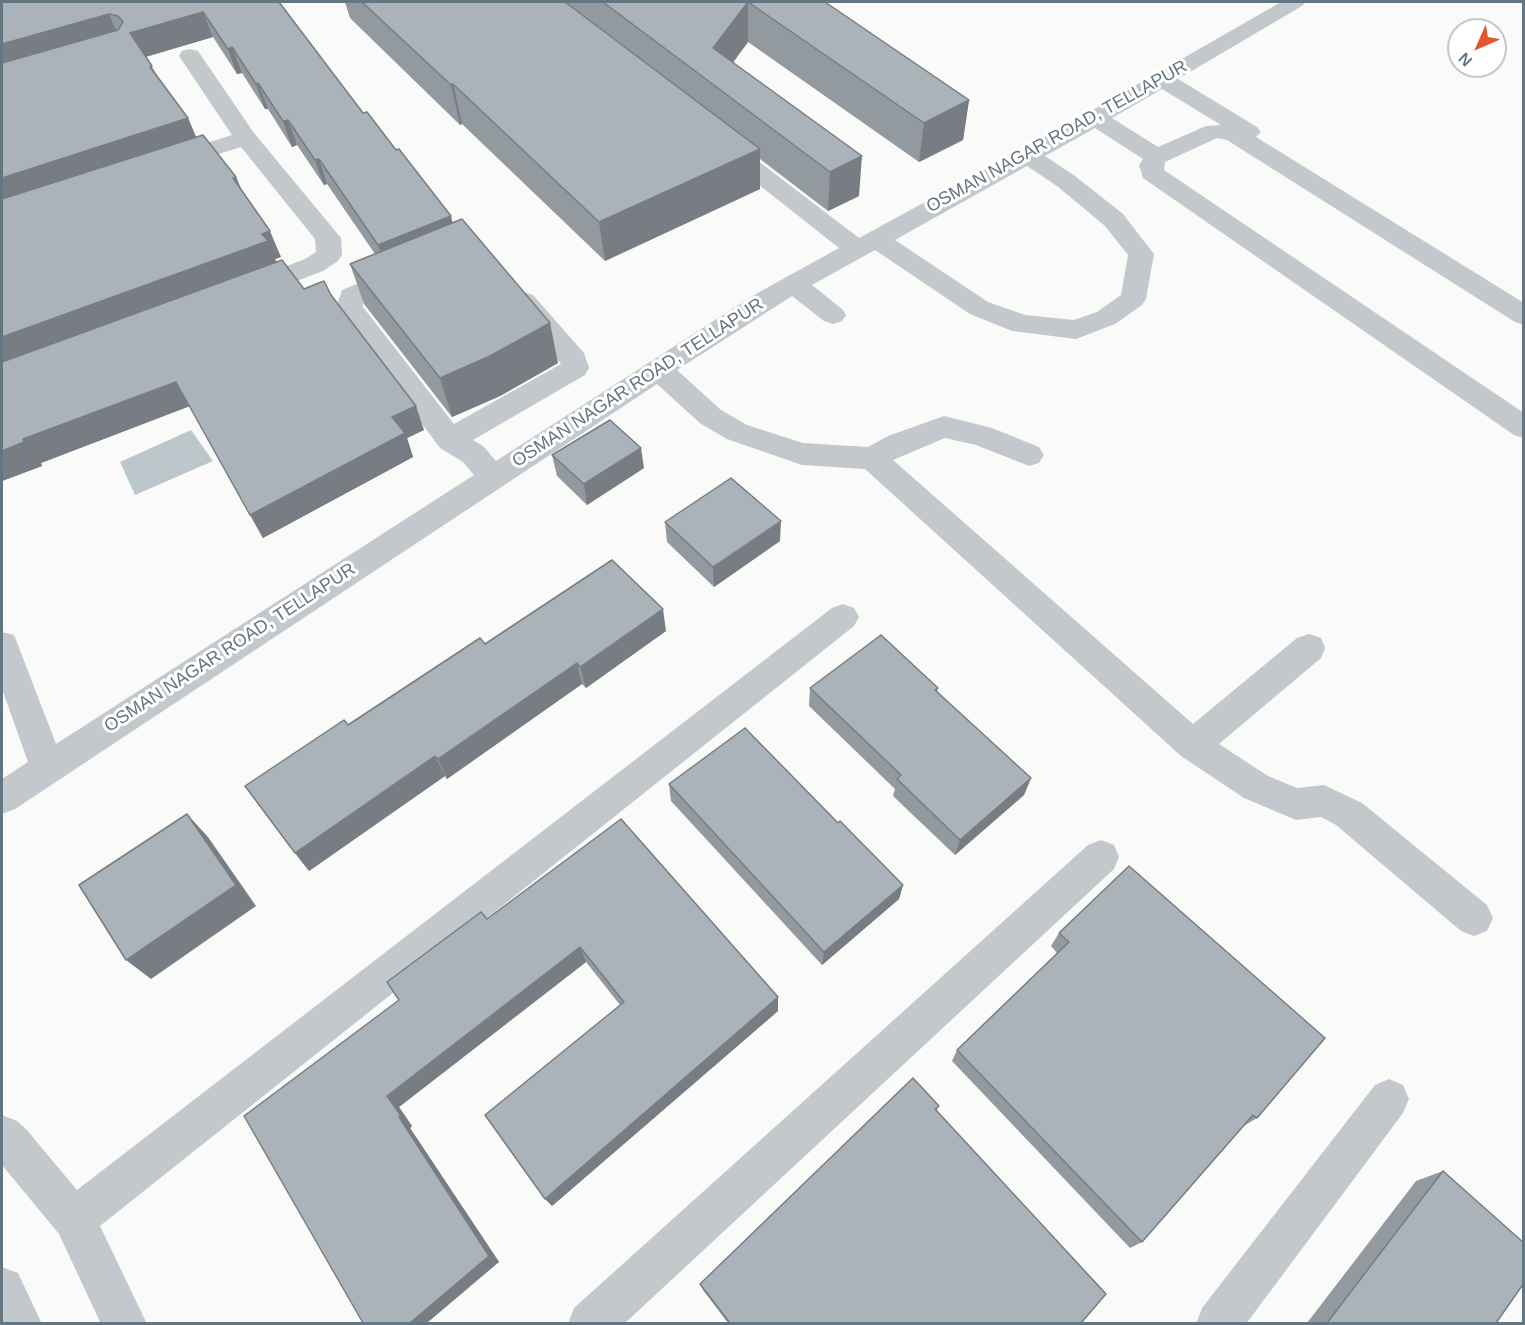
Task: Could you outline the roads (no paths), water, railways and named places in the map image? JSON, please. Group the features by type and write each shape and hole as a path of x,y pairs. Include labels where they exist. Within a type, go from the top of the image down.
{"street":[{"name":"OSMAN NAGAR ROAD, TELLAPUR","path":"2,798 46,767 763,301 1028,156 1295,2"},
{"path":"190,57 246,138 328,238 329,255 314,266 225,298"},
{"path":"1161,79 1489,279"},
{"path":"1095,118 1157,157"},
{"path":"1524,316 1234,134 1214,131 1157,157 1151,165 1152,173 1524,428"},
{"path":"708,134 867,244 979,308 1022,324 1076,330 1106,318 1133,300 1141,254 1114,220 1066,181 1028,156"},
{"path":"144,171 246,138"},
{"path":"425,266 351,296 349,308 450,440 473,454 493,477"},
{"path":"450,440 575,368 574,360 505,278"},
{"path":"794,284 833,315"},
{"path":"659,370 711,417 737,432 802,454 872,458 898,444 944,427 982,436 1029,455"},
{"path":"872,458 1193,745 1256,787 1296,804 1324,801 1349,814 1474,918"},
{"path":"74,1219 843,617"},
{"path":"2,645 46,767"},
{"path":"1193,745 1309,648"},
{"path":"590,1323 1101,857"},
{"path":"1218,1323 1389,1099"},
{"path":"2,1136 74,1219 125,1323"},
{"path":"2,1289 20,1323"}]}
